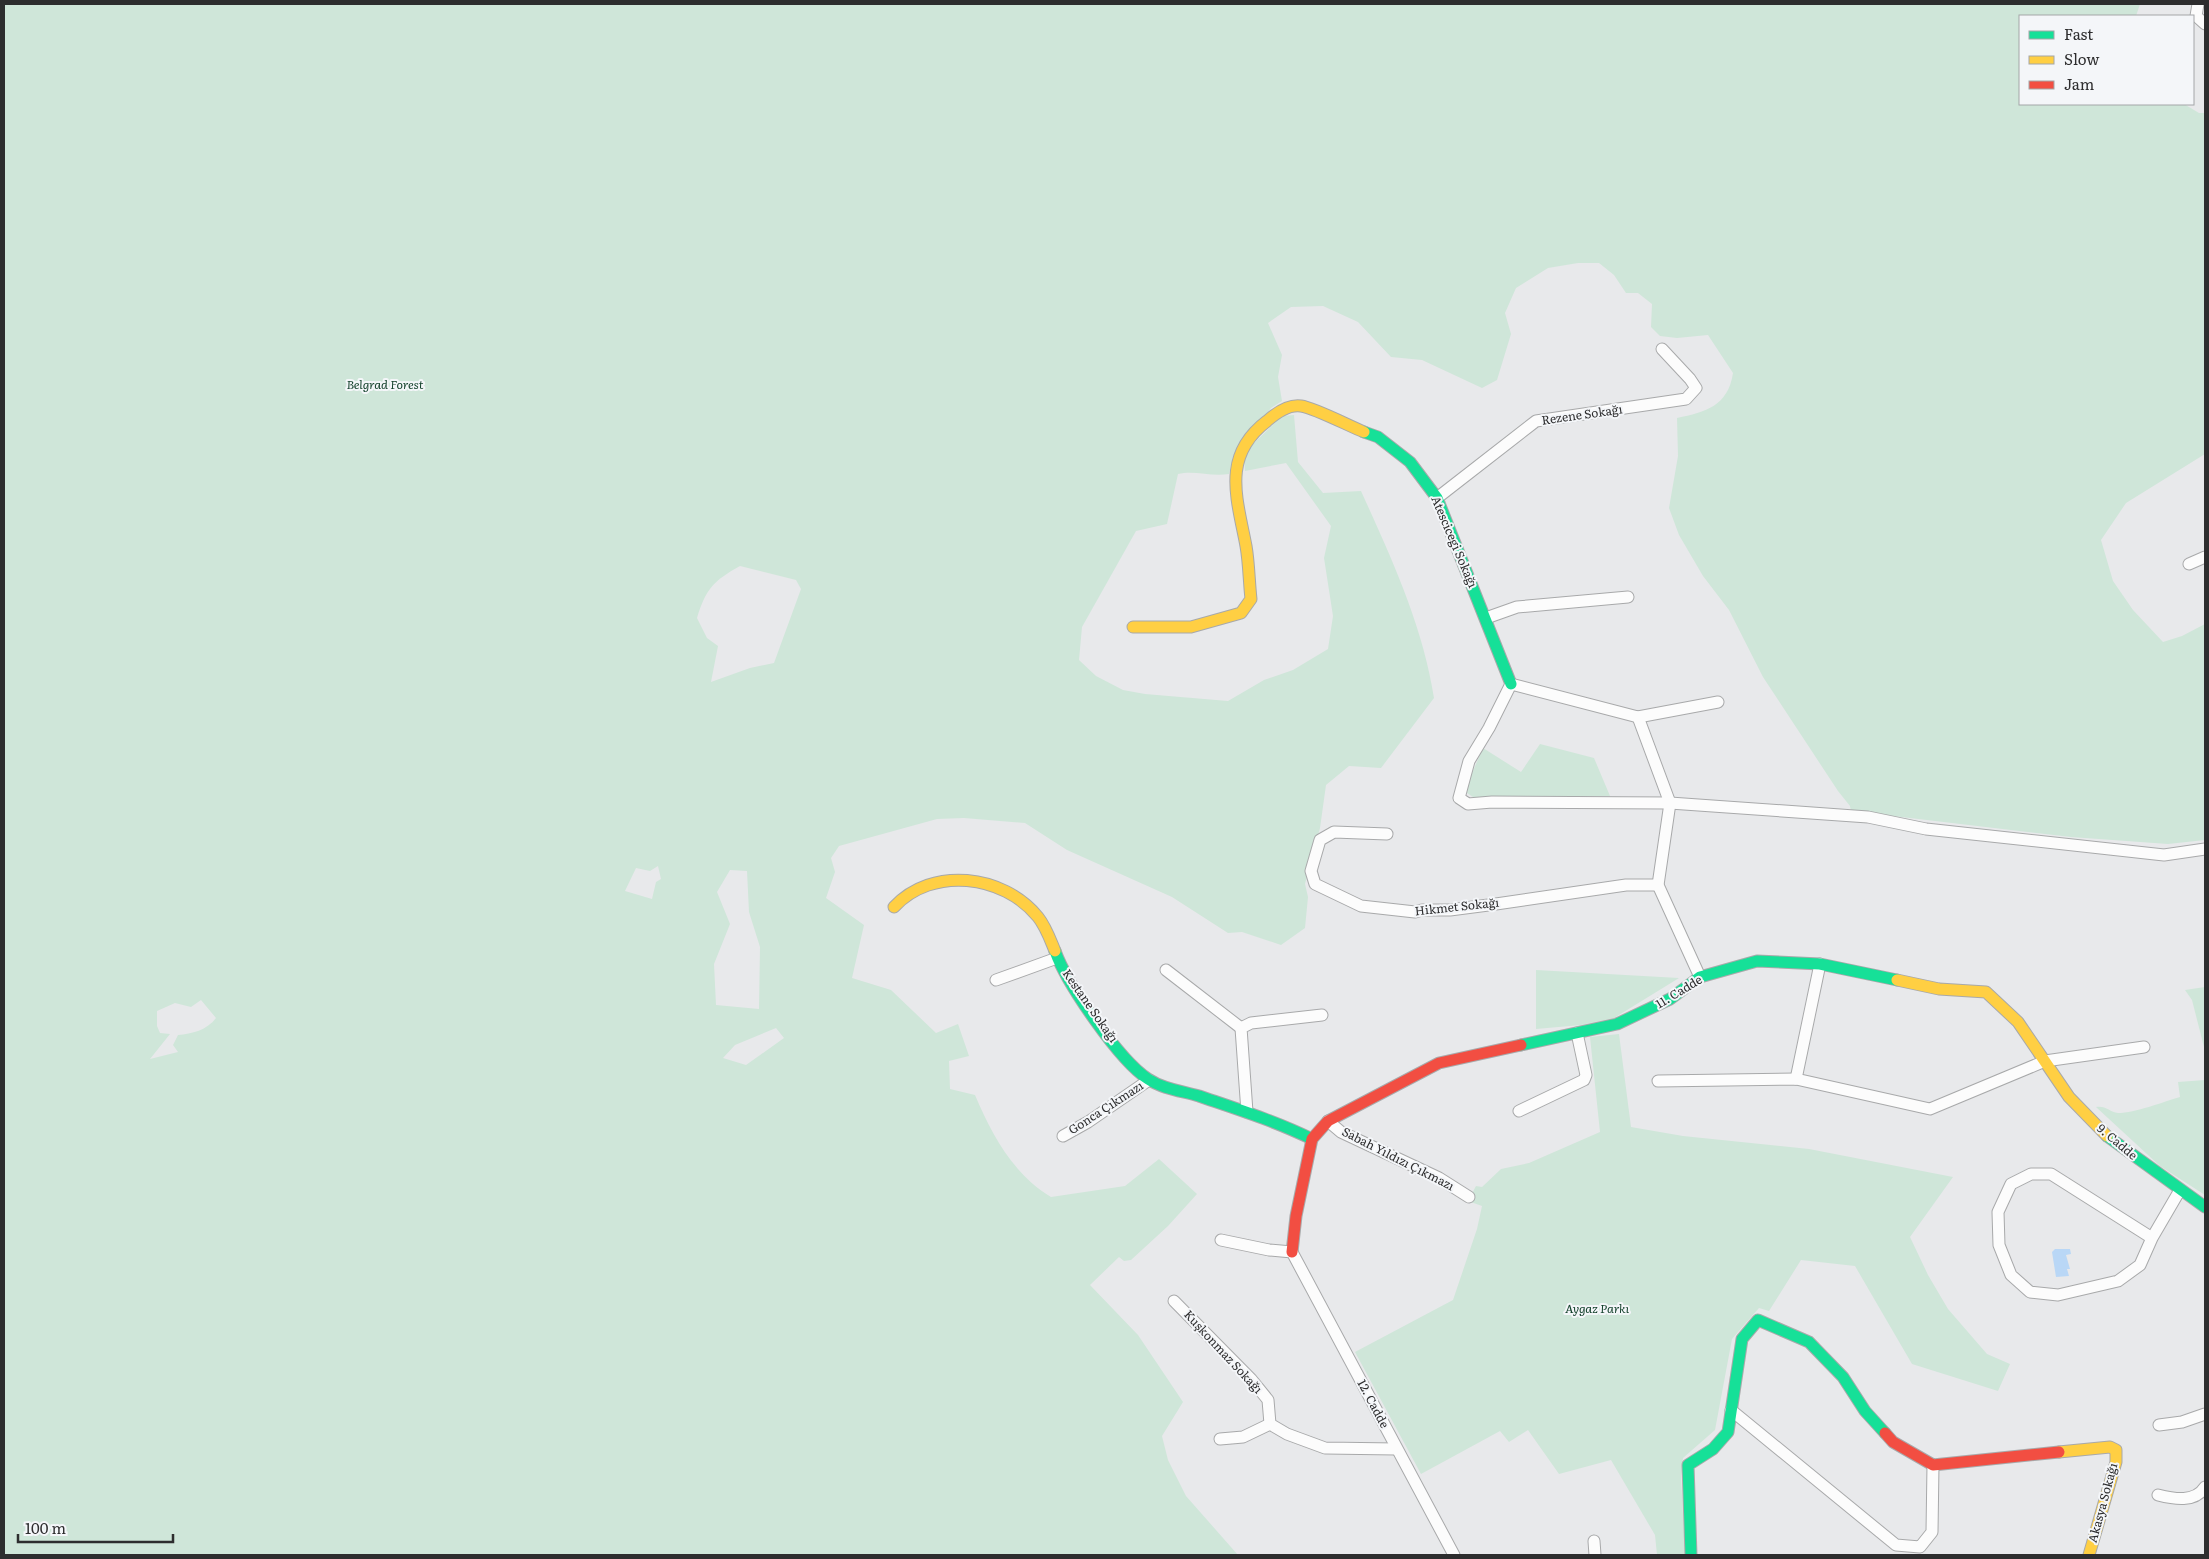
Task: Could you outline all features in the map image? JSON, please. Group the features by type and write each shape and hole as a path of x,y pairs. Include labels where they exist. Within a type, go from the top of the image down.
{"street":[{"path":"2198,4 2196,16 2205,24"},
{"name":"Rezene Sokağı","path":"1438,498 1536,421 1686,399 1696,388 1662,349"},
{"name":"Atescicegi Sokağı","path":"1133,627 1191,627 1241,613 1251,599 1246,547 1236,504 1238,457 1245,441 1257,428 1280,410 1300,406 1378,437 1410,462 1438,498 1511,684"},
{"path":"2189,564 2205,558"},
{"path":"1486,618 1517,607 1628,597"},
{"path":"1718,702 1638,718 1511,684 1489,728 1469,761 1459,798 1468,804 1492,802 1670,803 1868,817 1926,829 2164,855 2205,849"},
{"path":"1638,718 1670,803 1658,885 1700,977"},
{"name":"Hikmet Sokağı","path":"1387,834 1334,832 1320,840 1311,871 1315,884 1361,906 1415,912 1422,910 1450,910 1626,885 1658,885"},
{"name":"Kestane Sokağı","path":"894,906 902,897 928,882 967,880 1008,891 1028,906 1046,929 1057,958 1094,1014 1133,1066 1149,1080 1247,1112 1290,1128 1312,1139"},
{"path":"996,980 1057,958"},
{"name":"11. Cadde","path":"1328,1121 1439,1063 1617,1024 1670,999 1700,977 1757,961 1820,964 1939,989 1986,992 2018,1022 2045,1061"},
{"path":"1796,1079 1820,964"},
{"path":"1166,970 1241,1028 1247,1112"},
{"path":"1241,1028 1251,1024 1322,1015"},
{"path":"1519,1110 1584,1080 1586,1074 1577,1034"},
{"path":"1658,1081 1796,1079 1930,1109 2045,1061 2144,1046"},
{"name":"9. Cadde","path":"2045,1061 2069,1096 2112,1141 2205,1207"},
{"name":"Gonca Çıkmazı","path":"1063,1136 1088,1122 1149,1080"},
{"path":"1221,1240 1269,1250 1292,1252 1296,1216 1312,1139 1328,1121"},
{"name":"Sabah Yıldızı Çıkmazı","path":"1328,1121 1341,1132 1439,1178 1469,1197"},
{"path":"2152,1238 2051,1174 2031,1174 2011,1184 1998,1212 1999,1245 2011,1275 2030,1292 2058,1295 2118,1281 2140,1265 2152,1238 2180,1190"},
{"name":"12. Cadde","path":"1292,1252 1454,1555"},
{"name":"Kuşkonmaz Sokağı","path":"1174,1301 1252,1379 1268,1400 1270,1424"},
{"path":"1691,1555 1688,1465 1713,1450 1728,1432 1731,1410 1742,1339 1758,1320 1809,1342 1844,1378 1865,1411 1893,1442 1933,1465 1932,1532 1920,1547 1896,1544 1731,1410"},
{"path":"2159,1425 2182,1422 2205,1414"},
{"path":"1220,1439 1243,1437 1270,1424 1287,1434 1326,1448 1396,1449"},
{"name":"Akasya Sokağı","path":"1933,1465 2110,1447 2116,1450 2116,1462 2089,1555"},
{"path":"2158,1495 2180,1500 2202,1491 2205,1487"},
{"path":"1594,1541 1595,1555"}],"green space":[{"name":"Belgrad Forest","path":"4,4 2140,4 2136,15 2019,15 2019,105 2186,105 2199,113 2205,113 2205,454 2126,503 2101,540 2113,581 2133,610 2163,642 2182,636 2205,624 2205,840 2168,844 2071,837 1851,811 1850,806 1838,791 1763,677 1729,610 1703,576 1679,535 1669,508 1678,456 1677,418 1714,406 1726,393 1733,373 1708,335 1677,338 1660,336 1651,327 1652,304 1638,293 1626,293 1614,275 1599,263 1578,263 1548,268 1516,288 1505,313 1511,334 1497,380 1482,388 1422,360 1391,357 1358,322 1323,306 1291,307 1268,323 1282,355 1278,377 1282,401 1271,408 1233,456 1229,474 1178,474 1167,524 1136,531 1082,627 1079,660 1096,676 1123,690 1145,694 1228,701 1264,680 1293,670 1328,649 1333,616 1324,558 1331,526 1286,463 1245,471 1244,457 1253,444 1282,416 1294,415 1298,462 1323,493 1361,491 1405,592 1422,645 1434,698 1381,768 1349,766 1326,785 1320,828 1305,884 1308,897 1305,928 1281,945 1242,932 1228,933 1172,897 1067,850 1025,823 964,818 937,819 839,846 831,858 835,872 826,898 864,925 852,978 891,990 936,1033 958,1024 969,1056 949,1061 950,1089 975,1095 996,1139 1025,1177 1051,1197 1125,1186 1159,1159 1197,1194 1168,1226 1131,1260 1124,1261 1119,1257 1090,1285 1138,1335 1183,1402 1162,1436 1168,1460 1186,1496 1238,1555 4,1555","holes":["740,566 796,580 801,589 774,663 750,668 711,682 718,646 707,638 697,618 707,593 723,576","658,866 661,879 656,882 652,899 625,891 636,868 650,871","730,870 747,871 749,912 760,947 759,1009 716,1005 714,964 730,924 717,892","201,1000 216,1018 199,1031 178,1035 173,1045 178,1052 150,1059 170,1034 160,1033 157,1026 157,1011 175,1003 191,1007","776,1028 784,1038 746,1065 723,1058 735,1045"]},
{"path":"1540,744 1594,758 1610,796 1473,797 1467,793 1469,780 1483,748 1521,772"},
{"path":"1536,970 1679,978 1614,1018 1581,1025 1536,1029"},
{"path":"2205,987 2205,1051 2192,1000 2185,990"},
{"name":"Aygaz Parkı","path":"1619,1034 1631,1127 1683,1136 1809,1149 1953,1177 1910,1237 1928,1275 1948,1309 1987,1354 2010,1364 1998,1391 1912,1364 1855,1266 1801,1260 1769,1311 1759,1308 1732,1339 1715,1430 1683,1458 1681,1476 1685,1555 1657,1555 1655,1535 1611,1460 1559,1474 1528,1430 1509,1442 1500,1431 1421,1474 1355,1352 1453,1300 1477,1229 1482,1206 1468,1201 1476,1186 1482,1187 1501,1169 1529,1163 1600,1132 1590,1037"},
{"path":"2205,1080 2205,1195 2160,1166 2096,1107 2125,1113 2180,1097 2178,1082"}],"water":[{"path":"2055,1249 2070,1249 2071,1254 2066,1255 2070,1269 2067,1269 2069,1276 2056,1277 2052,1252"}],"traffic: fast":[{"path":"1364,432 1378,437 1410,462 1437,498 1511,684"},
{"path":"1055,951 1061,965 1095,1020 1123,1056 1148,1079 1166,1087 1199,1096 1256,1116 1312,1139"},
{"path":"1521,1045 1617,1024 1670,999 1700,977 1757,961 1820,964 1897,980"},
{"path":"2107,1136 2205,1207"},
{"path":"1691,1555 1688,1465 1713,1449 1728,1432 1742,1339 1758,1320 1809,1342 1843,1377 1865,1411 1885,1433"}],"traffic: slow":[{"path":"1133,627 1191,627 1241,613 1251,599 1247,552 1237,495 1238,463 1243,449 1253,434 1278,412 1291,406 1307,407 1364,432"},
{"path":"894,907 910,894 928,885 947,881 987,884 1006,892 1023,903 1038,917 1048,933 1055,951"},
{"path":"1897,980 1939,989 1986,992 2018,1022 2069,1097 2107,1136"},
{"path":"2059,1452 2110,1447 2116,1450 2116,1462 2089,1555"}],"traffic: jam":[{"path":"1292,1252 1296,1216 1312,1139 1328,1121 1439,1063 1521,1045"},
{"path":"1885,1433 1893,1442 1933,1465 2059,1452"}]}
